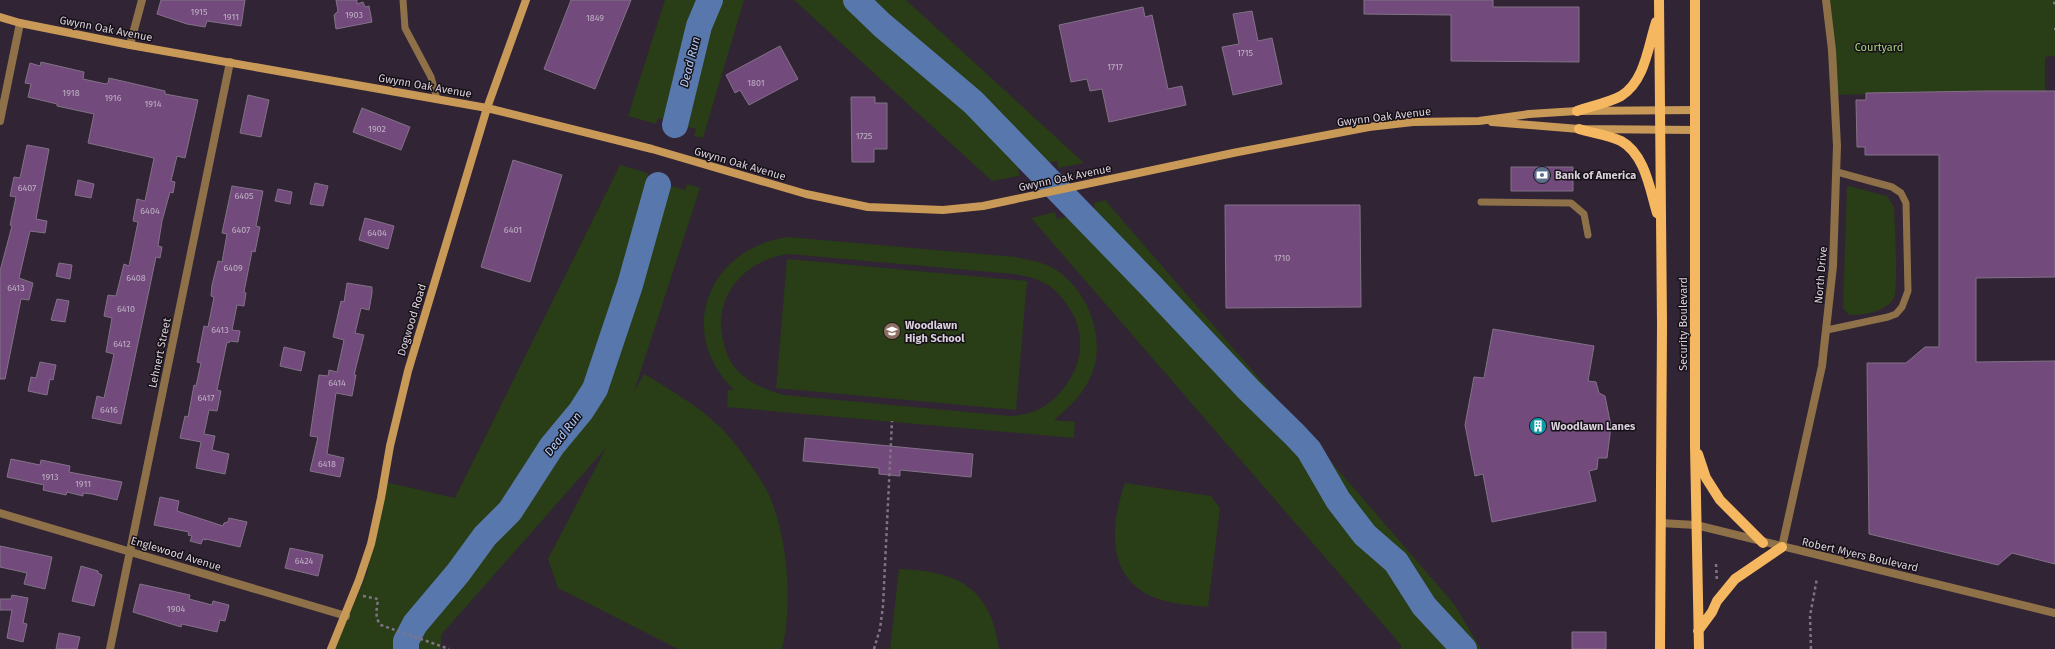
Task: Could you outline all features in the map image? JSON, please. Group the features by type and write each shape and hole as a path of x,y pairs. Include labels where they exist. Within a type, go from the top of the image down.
{"main road":[{"name":"Security Boulevard","path":"1696,0 1695,446 1699,649"},
{"name":"Security Boulevard","path":"1659,4 1661,223 1660,649"},
{"path":"1577,111 1620,96 1630,89 1643,66 1659,4"},
{"path":"1579,129 1622,142 1636,155 1642,166 1661,223"},
{"path":"1695,446 1706,478 1720,500 1764,542"},
{"path":"1698,631 1708,619 1717,601 1735,578 1782,547"}],"street":[{"path":"130,45 142,0"},
{"name":"Dogwood Road","path":"331,649 346,616 371,544 390,446 408,371 487,108 526,0"},
{"name":"North Drive","path":"1782,547 1811,420 1827,330 1833,266 1837,172 1835,95 1826,0"},
{"name":"Gwynn Oak Avenue","path":"0,17 20,23 130,45 487,108 652,149 806,194 868,207 943,210 983,206 1233,153 1370,127 1413,122 1479,121 1579,129 1696,130"},
{"path":"0,121 20,23"},
{"name":"Lehnert Street","path":"110,649 230,62"},
{"name":"Gwynn Oak Avenue","path":"1479,121 1529,114 1577,111 1696,110"},
{"name":"Englewood Avenue","path":"0,513 346,616"},
{"name":"Robert Myers Boulevard","path":"1660,523 1696,525 2055,613"}],"lane":[{"path":"403,0 405,28 431,77 437,99"},
{"path":"1827,330 1868,322 1896,314 1902,307 1908,291 1906,203 1901,193 1892,187 1837,172"},
{"path":"1481,202 1571,202 1584,214 1588,235"}],"path":[{"path":"874,649 880,629 883,606 892,421"},
{"path":"1716,564 1716,584"},
{"path":"1811,649 1810,616 1817,578"},
{"path":"354,593 378,600 377,622 388,628 450,649"}],"green space":[{"path":"665,0 744,0 703,138 694,136 696,129 658,118 656,124 628,116"},
{"path":"794,0 906,0 1084,163 1058,168 1057,161 1018,169 1019,176 992,181"},
{"name":"Courtyard","path":"1826,0 2055,0 2055,56 2045,57 2045,91 1835,95"},
{"path":"620,165 648,173 647,179 685,190 687,184 700,188 634,392 644,374 674,392 711,418 740,450 766,489 776,514 785,552 788,593 782,649 678,649 558,588 548,559 606,448 441,635 441,649 334,649 367,573 385,482 455,498"},
{"path":"1849,186 1887,196 1894,207 1895,226 1896,269 1894,298 1891,303 1874,312 1855,315 1849,315 1843,308 1847,187"},
{"path":"1105,200 1454,604 1481,649 1401,649 1401,645 1031,218 1055,212 1057,219 1095,211 1094,203"},
{"path":"788,237 1015,257 1038,262 1051,267 1063,275 1084,299 1095,330 1097,345 1096,361 1091,376 1076,400 1054,420 1075,422 1074,438 727,407 728,390 734,390 716,368 706,344 704,319 709,296 720,275 738,258 760,244","holes":["789,254 1013,274 1035,279 1054,290 1070,309 1077,322 1080,336 1080,350 1077,363 1072,376 1064,388 1055,398 1043,407 1028,413 1011,416 784,395 758,385 741,374 731,362 724,344 721,319 729,292 748,270 774,257"]},
{"path":"787,259 1027,281 1016,410 776,388"},
{"path":"1125,483 1211,496 1220,508 1208,607 1179,604 1158,599 1136,587 1126,575 1119,561 1115,530 1120,498"},
{"path":"899,569 920,570 938,574 954,579 968,586 979,597 988,611 995,628 999,649 890,649"}],"building":[{"path":"161,0 245,0 241,26 207,21 205,27 187,24 157,14"},
{"path":"336,0 357,0 357,4 363,2 365,7 369,6 372,22 336,29 334,15 338,11"},
{"path":"571,0 631,0 595,89 544,69"},
{"path":"1364,0 1493,0 1493,7 1579,7 1579,62 1451,61 1451,15 1364,14"},
{"path":"1143,7 1145,17 1152,15 1168,89 1182,86 1186,105 1109,122 1102,89 1090,91 1087,79 1071,82 1059,25"},
{"path":"1252,11 1258,41 1272,38 1282,84 1233,95 1222,47 1239,44 1233,14"},
{"path":"780,46 798,79 749,105 740,90 735,93 726,75"},
{"path":"41,62 84,72 83,79 106,84 108,83 109,78 165,91 165,94 198,100 185,158 177,156 171,181 175,182 173,193 170,192 162,221 158,246 162,247 160,258 156,257 121,424 92,418 97,396 104,398 114,354 106,352 112,318 104,316 108,295 116,296 124,264 129,266 138,222 133,221 137,199 145,201 154,158 88,143 94,114 57,106 57,104 28,97 31,84 25,83 30,63 40,66"},
{"path":"2055,91 2055,277 1976,278 1976,362 2055,361 2055,564 2012,553 1998,565 1869,534 1867,363 1906,363 1925,347 1939,347 1939,155 1865,155 1865,147 1857,147 1856,100 1866,100 1866,93"},
{"path":"248,95 269,100 261,137 240,133"},
{"path":"851,97 875,97 875,103 887,103 887,149 874,149 874,162 852,162"},
{"path":"362,108 410,127 401,150 353,132"},
{"path":"27,145 49,149 36,219 47,221 45,233 30,231 19,278 33,283 29,300 21,299 5,379 0,379 0,271 12,226 10,225 16,197 10,196 14,177 20,178"},
{"path":"513,160 562,175 530,282 481,267"},
{"name":"Bank of America","path":"1511,167 1573,167 1573,191 1511,191"},
{"path":"78,180 94,184 91,198 75,195"},
{"path":"315,183 328,186 323,206 310,204"},
{"path":"232,186 263,191 256,226 260,227 255,252 252,251 244,292 246,293 244,306 237,305 232,330 240,331 238,342 227,342 217,390 221,391 217,411 209,410 204,434 215,436 212,450 229,454 225,474 196,468 201,442 180,438 185,416 188,417 194,385 196,386 201,363 197,362 204,326 208,327 214,297 211,296 212,285 218,261 222,262 227,234 222,233"},
{"path":"278,189 292,192 290,204 275,201"},
{"path":"1225,205 1360,205 1361,307 1226,308"},
{"path":"365,218 394,226 388,249 359,240"},
{"path":"59,263 72,265 70,279 56,276"},
{"path":"347,283 372,287 372,293 369,310 361,308 355,333 364,335 354,375 356,375 352,396 336,393 327,454 344,458 340,477 310,471 318,437 310,436 319,375 328,376 329,370 337,372 344,340 333,337 341,301 344,302"},
{"path":"57,299 69,301 65,322 51,320"},
{"name":"Woodlawn Lanes","path":"1493,329 1594,346 1588,381 1596,382 1599,393 1605,396 1611,426 1607,458 1598,458 1597,469 1589,471 1596,501 1492,522 1483,474 1475,476 1465,425 1474,377 1484,378"},
{"path":"284,347 305,352 301,371 280,366"},
{"path":"40,362 56,365 53,380 50,379 47,395 28,391 31,377 36,378"},
{"path":"805,438 973,454 971,477 900,470 900,476 879,474 879,468 803,461"},
{"path":"11,459 40,465 41,460 70,466 69,472 122,482 117,500 83,493 83,496 67,492 66,495 43,490 44,485 7,477"},
{"path":"160,497 179,501 177,511 223,526 224,523 228,522 229,518 247,522 240,547 206,539 203,539 201,544 190,541 192,536 188,535 189,532 154,525"},
{"path":"0,546 52,557 45,589 24,584 27,573 0,567"},
{"path":"290,548 323,555 318,576 285,568"},
{"path":"81,566 98,571 98,573 102,575 94,606 72,601"},
{"path":"140,584 190,595 189,599 212,605 213,601 229,605 225,621 220,620 217,632 182,624 181,627 133,612"},
{"path":"12,595 28,598 23,623 27,624 23,642 7,638 12,610 0,610 0,599 11,599"},
{"path":"1572,632 1606,632 1606,649 1572,649"},
{"path":"59,633 80,637 77,649 56,649"}],"waterway":[{"name":"Dead Run","path":"675,125 699,26 710,0"},
{"path":"856,0 882,25 973,102 1151,286 1249,390 1295,435 1309,450 1338,500 1365,535 1396,562 1424,606 1464,649"},
{"name":"Dead Run","path":"406,649 406,641 415,624 458,573 485,536 510,511 552,446 581,411 595,389 630,285 658,185"}],"place":[{"name":"Bank of America","path":"1542,175"},
{"name":"Woodlawn High School","path":"892,331"},
{"name":"Woodlawn Lanes","path":"1538,426"}]}
